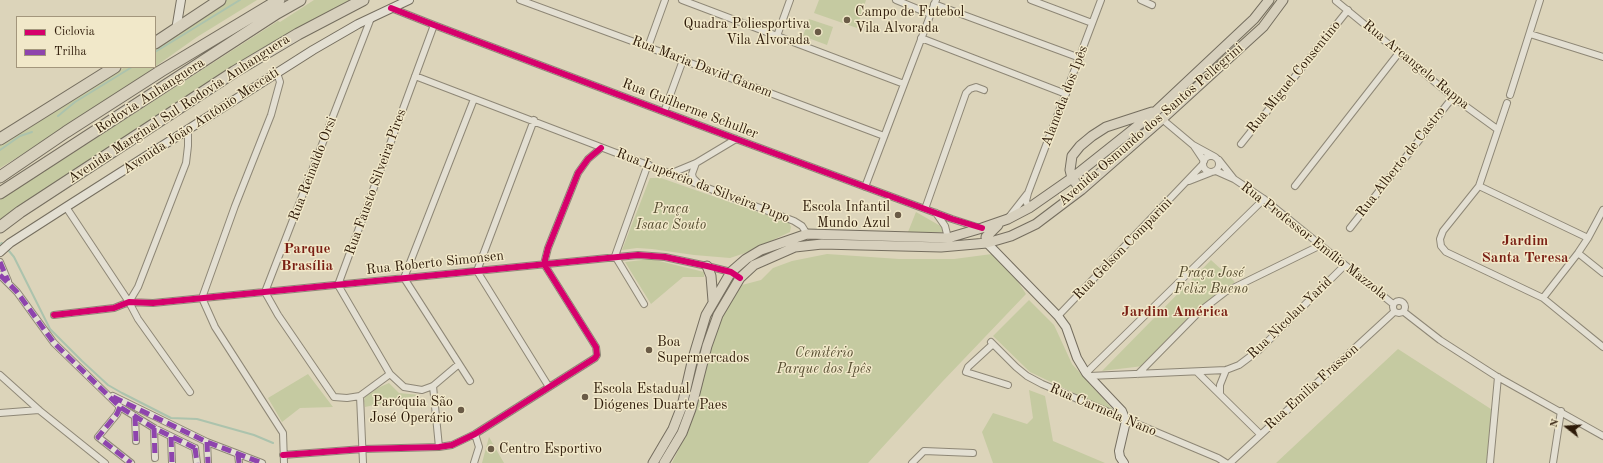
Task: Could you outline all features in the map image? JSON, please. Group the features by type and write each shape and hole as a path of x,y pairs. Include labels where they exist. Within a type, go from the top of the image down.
{"highway":[{"path":"156,42 220,0"},
{"path":"161,71 207,35 264,0"},
{"name":"Rodovia Anhanguera","path":"0,177 66,132 161,71 279,0"},
{"name":"Rodovia Anhanguera","path":"0,193 277,13 300,0"},
{"name":"Avenida Marginal Sul Rodovia Anhanguera","path":"0,227 20,212 234,72 298,34 363,0"},
{"path":"2,138 113,68"},
{"path":"0,223 20,212"}],"main road":[{"path":"176,30 181,0"},
{"name":"Avenida João Antônio Meccati","path":"0,252 66,207 313,50 371,18 409,0"},
{"name":"Avenida Osmundo dos Santos Pellegrini","path":"653,463 673,429 682,406 699,335 706,315 731,272 746,259 761,250 807,234 948,238 1005,220 1029,208 1072,178 1155,112 1254,19 1269,0"},
{"name":"Avenida Osmundo dos Santos Pellegrini","path":"664,463 682,433 691,409 707,346 718,315 740,278 754,265 793,248 822,244 941,247 988,243 1011,236 1036,224 1081,190 1162,119 1263,27 1283,0"},
{"path":"1081,190 1072,178 1070,161 1074,152 1086,141 1110,125 1151,112 1155,112 1162,119"},
{"path":"1029,208 1030,216 1036,224"},
{"path":"1005,220 986,237 988,243 1058,316 1066,327 1077,358 1088,374 1122,411 1126,421 1119,451 1120,457 1124,463"},
{"path":"793,248 802,243 807,234"},
{"path":"707,266 711,276 714,301"}],"street":[{"name":"Rua Maria David Ganem","path":"520,0 648,46 884,136"},
{"path":"648,46 665,0"},
{"path":"682,0 904,84"},
{"path":"777,36 790,0"},
{"path":"896,0 930,14"},
{"path":"1031,0 1092,23"},
{"name":"Alameda dos Ipês","path":"1029,208 1026,201 1028,193 1101,0"},
{"path":"1141,0 1152,5"},
{"path":"1510,95 1540,0"},
{"name":"Rua Arcangelo Rappa","path":"1336,1 1398,54 1452,97 1497,129"},
{"path":"865,187 935,2 1080,58"},
{"name":"Rua Guilherme Schuller","path":"391,8 924,209 982,228"},
{"name":"Rua Miguel Consentino","path":"1241,144 1348,10"},
{"name":"Rua Reinaldo Orsi","path":"265,292 371,18"},
{"name":"Rua Fausto Silveira Pires","path":"338,285 434,25"},
{"path":"1530,34 1603,57"},
{"path":"921,38 1066,94"},
{"path":"1295,186 1398,54"},
{"path":"664,112 683,60"},
{"path":"277,73 280,82 271,115 235,206 202,298 215,327 282,433 284,463"},
{"name":"Rua Lupércio da Silveira Pupo","path":"415,76 534,120 601,148 648,164 794,220 802,226 807,234"},
{"path":"924,209 966,93 970,89 976,87 984,90"},
{"name":"Rua Alberto de Castro","path":"1350,228 1452,97"},
{"path":"470,381 404,278 474,99"},
{"path":"1507,103 1478,186 1443,231 1440,239 1441,246 1446,252 1543,298 1603,347"},
{"name":"Rua Professor Emílio Mazzola","path":"1162,119 1193,145 1217,159 1234,179"},
{"path":"534,120 477,271 549,387"},
{"path":"54,315 114,308 129,302 138,286 186,163 188,130"},
{"path":"672,173 696,163 736,139"},
{"name":"Rua Professor Emílio Mazzola","path":"1193,145 1204,163"},
{"path":"284,455 363,449 439,448 452,445 475,434 588,364 597,355 596,347 544,264 548,248 578,173 588,159 601,148"},
{"path":"1210,156 1217,159 1219,168 1214,172 1207,171 1204,163 1210,156"},
{"path":"696,163 692,174 698,183"},
{"name":"Rua Gelson Comparini","path":"1058,316 1204,163"},
{"path":"644,304 615,256 648,164"},
{"name":"Rua Professor Emílio Mazzola","path":"1214,172 1234,179 1264,199 1393,304"},
{"name":"Rua Gelson Comparini","path":"1188,181 1214,172"},
{"path":"1478,186 1588,238"},
{"name":"Alameda dos Ipês","path":"1005,220 1028,193"},
{"path":"1088,374 1264,199"},
{"path":"66,207 129,302 138,319 190,392"},
{"path":"1543,298 1578,253 1603,210"},
{"path":"936,213 945,226 948,238"},
{"path":"1138,374 1199,312 1226,292 1321,246"},
{"path":"1578,253 1603,273"},
{"name":"Rua Roberto Simonsen","path":"129,302 153,303 615,256 638,255 665,257 707,266 731,272 740,278"},
{"path":"0,262 9,285"},
{"name":"Rua Nicolau Yarid","path":"1088,374 1198,372 1226,370 1239,365 1259,350 1345,265"},
{"path":"0,275 17,292 54,343 120,407 154,428 195,448"},
{"path":"338,285 390,374 399,383 411,389 422,390 433,386 459,364"},
{"path":"265,292 278,315 334,397 346,398 360,396 390,374"},
{"path":"1398,301 1403,302 1405,306 1404,312 1400,314 1394,312 1393,304 1398,301"},
{"name":"Rua Emilia Frasson","path":"1230,463 1394,312"},
{"path":"1404,312 1440,340 1498,377 1561,411 1603,436"},
{"name":"Rua Carmela Nano","path":"1008,385 966,372 968,367 992,343 1016,367 1027,376 1042,384 1126,421 1218,458 1226,463"},
{"path":"1220,394 1220,385 1226,370"},
{"path":"1198,372 1260,434"},
{"path":"0,375 39,410 105,463"},
{"path":"1490,463 1498,377"},
{"path":"433,386 439,448"},
{"path":"109,395 207,442 262,463"},
{"path":"360,396 363,463"},
{"path":"120,407 117,414 98,437 131,463"},
{"path":"0,413 39,410"},
{"path":"1554,463 1561,411"},
{"path":"135,416 136,441"},
{"path":"154,428 155,458"},
{"path":"474,463 479,447 475,434"},
{"path":"171,436 172,463"},
{"path":"195,448 207,442"},
{"path":"207,442 208,463"},
{"path":"195,448 197,463"},
{"path":"912,463 924,451 973,453"},
{"path":"238,454 239,463"}],"green space":[{"path":"225,0 257,0 197,37 156,66 156,48"},
{"path":"314,0 351,0 261,49 0,221 0,200 278,21 280,22"},
{"name":"Campo de Futebol Vila Alvorada","path":"819,0 866,0 857,28 814,13"},
{"name":"Quadra Poliesportiva Vila Alvorada","path":"809,19 833,27 827,45 803,36"},
{"path":"123,68 154,68 70,125 0,168 1,144 29,128 77,96"},
{"name":"Praça Isaac Souto","path":"650,178 661,178 789,223 791,227 790,232 745,253 730,258 652,249 637,248 622,250"},
{"path":"916,212 951,232 908,232"},
{"name":"Cemitério Parque dos Ipês","path":"827,254 899,259 954,259 992,254 1011,271 1026,294 942,382 868,463 672,463 685,436 720,320 742,285 761,280 773,268 792,261"},
{"name":"Praça Isaac Souto","path":"651,259 704,272 704,277 683,277 651,304 625,262"},
{"name":"Praça José Felix Bueno","path":"1211,260 1235,282 1185,321 1143,366 1102,371"},
{"path":"1029,300 1054,325 1072,364 1116,413 1030,372 993,336"},
{"path":"1398,349 1494,411 1487,463 1276,463"},
{"path":"308,374 333,407 300,408 282,422 268,398"},
{"path":"389,383 399,393 420,395 365,407 365,397 371,391"},
{"path":"1029,390 1045,396 1053,441 1105,463 993,463 982,432 993,413 1027,424 1033,418"},
{"name":"Centro Esportivo","path":"489,437 504,463 482,463"}],"waterway":[{"path":"156,51 240,0"},
{"path":"58,116 75,102 130,68"},
{"path":"0,150 20,136 32,132"},
{"path":"9,251 14,257 50,329 108,385 171,418 197,419 254,435 273,443"}],"marked path":[{"path":"0,262 8,281"},
{"path":"0,275 17,292 54,343 120,407 154,428 195,448"},
{"path":"113,397 207,442 262,463"},
{"path":"120,407 117,414 98,437 131,463"},
{"path":"135,416 136,441"},
{"path":"154,428 155,458"},
{"path":"171,437 172,463"},
{"path":"207,442 208,463"},
{"path":"195,448 197,463"},
{"path":"238,454 239,463"}],"cycle path":[{"path":"391,8 736,139 952,219 982,228"},
{"path":"283,455 363,449 439,447 452,445 475,434 595,358 597,355 596,347 544,264 548,248 578,173 588,159 601,148"},
{"path":"54,315 114,308 129,302 153,303 638,255 665,257 707,266 731,272 740,278"}],"place":[{"name":"Campo de Futebol Vila Alvorada","path":"847,20"},
{"name":"Quadra Poliesportiva Vila Alvorada","path":"818,32"},
{"name":"Escola Infantil Mundo Azul","path":"898,215"},
{"name":"Boa Supermercados","path":"649,350"},
{"name":"Escola Estadual Diógenes Duarte Paes","path":"585,397"},
{"name":"Paróquia São José Operário","path":"461,410"},
{"name":"Centro Esportivo","path":"491,449"}],"district":[{"name":"Jardim Santa Teresa","path":"1525,250"},
{"name":"Parque Brasília","path":"307,258"},
{"name":"Jardim América","path":"1175,312"}]}
